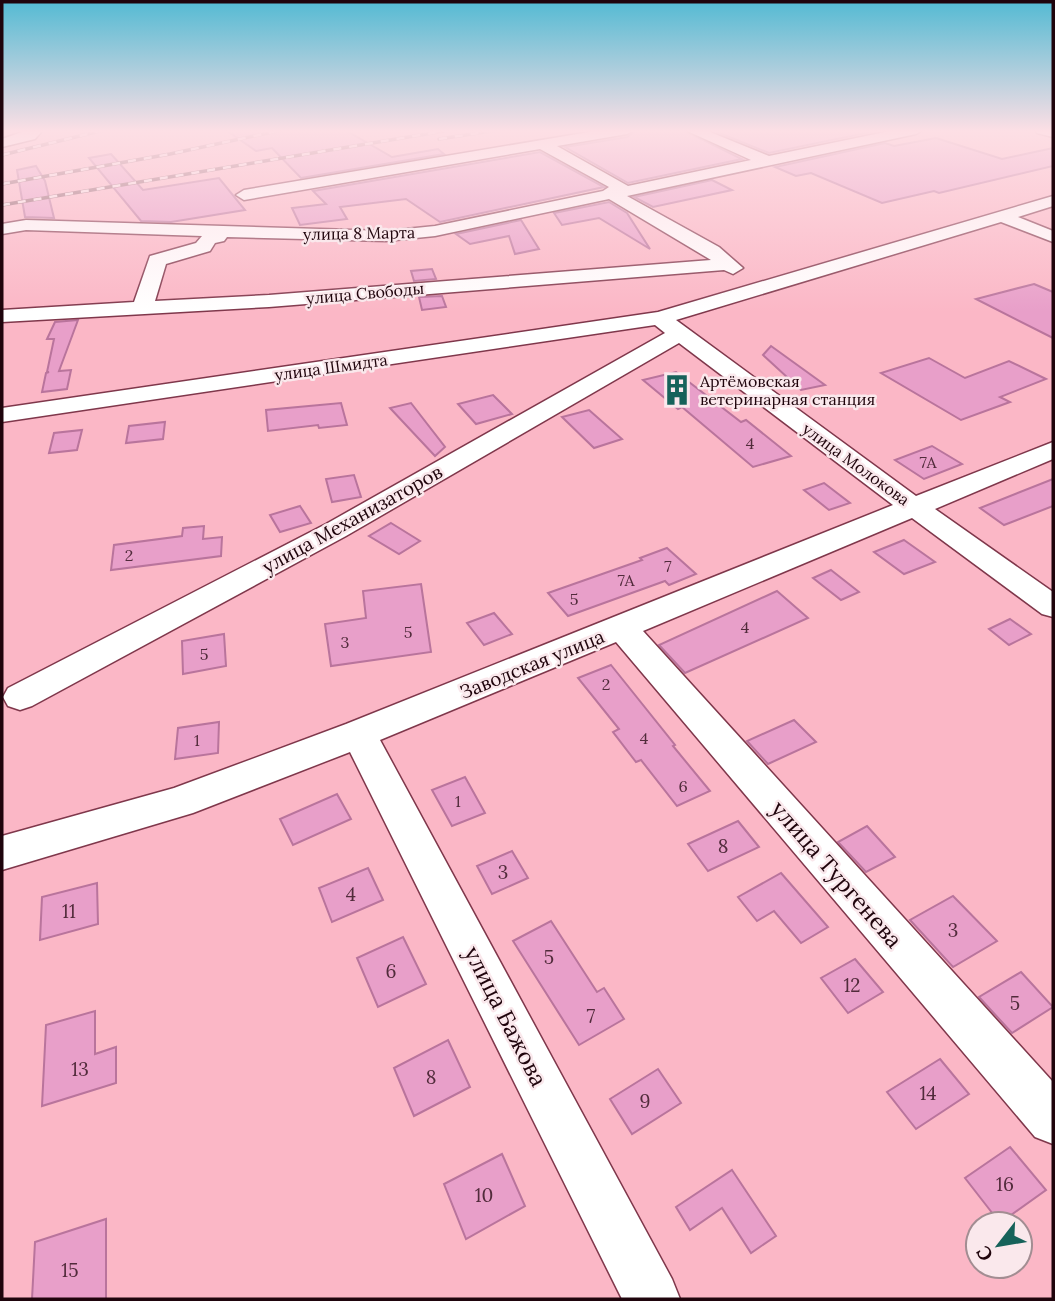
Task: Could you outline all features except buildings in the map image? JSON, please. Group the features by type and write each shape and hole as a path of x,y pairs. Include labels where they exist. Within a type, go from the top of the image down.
{"street":[{"path":"244,195 270,191"},
{"path":"610,193 614,191"},
{"name":"улица 8 Марта","path":"2,229 26,225 390,235 435,231 621,191"},
{"path":"610,193 712,251 760,288"},
{"path":"670,326 760,288 1053,201"},
{"path":"383,212 390,235"},
{"path":"1001,216 1053,237"},
{"path":"143,308 157,260 202,247 209,239 218,237 223,231"},
{"name":"улица Свободы","path":"2,316 269,301 728,264"},
{"name":"улица Шмидта","path":"2,415 670,326"},
{"name":"улица Молокова","path":"670,326 1053,607"},
{"name":"улица Механизаторов","path":"20,697 336,530 670,326"},
{"name":"Заводская улица","path":"2,853 179,802 359,734 1053,450"},
{"name":"улица Тургенева","path":"622,628 1053,1119"},
{"name":"улица Бажова","path":"359,734 652,1299"}],"railway":[{"path":"2,205 87,191"}],"place":[{"name":"Артёмовская ветеринарная станция","path":"677,390"}]}
